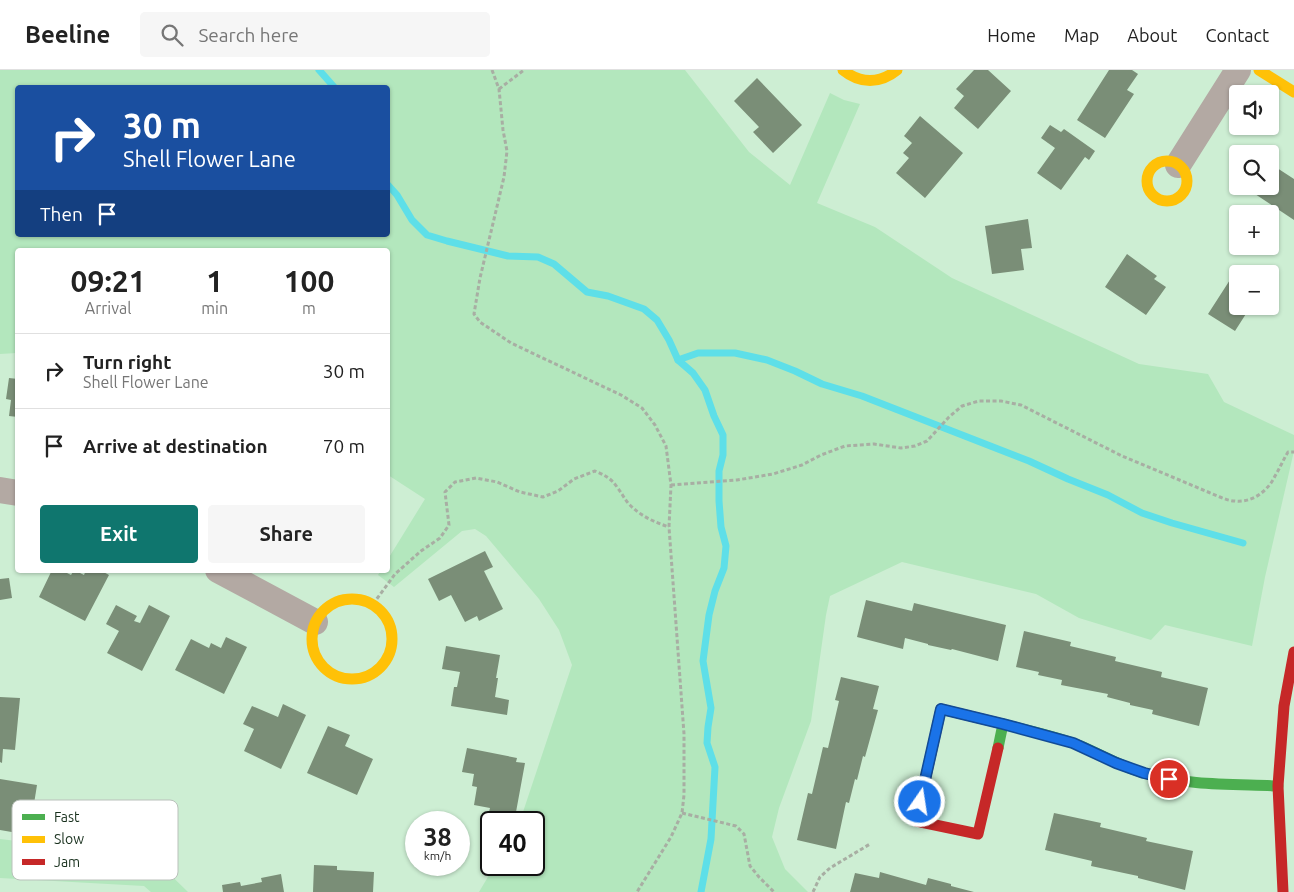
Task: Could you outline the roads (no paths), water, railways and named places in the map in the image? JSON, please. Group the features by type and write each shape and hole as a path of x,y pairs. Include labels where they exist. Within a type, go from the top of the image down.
{"street":[{"path":"843,70 849,75 866,81 878,80 893,74 897,70"},
{"path":"1178,165 1238,70"},
{"path":"1258,70 1294,92"},
{"path":"0,490 15,492"},
{"path":"224,573 315,622"},
{"path":"344,599 361,599 379,609 388,621 392,635 391,649 384,663 377,671 364,678 348,680 341,678 333,675 321,665 314,653 311,638 315,622 322,612 335,602 344,599"},
{"path":"1283,892 1280,864 1278,786 1284,706 1294,652"},
{"path":"1003,724 978,834 916,821 941,709 1003,724 1073,743 1116,763 1169,779 1278,786"}],"waterway":[{"path":"319,70 332,85"},
{"path":"390,187 412,220 427,235 508,256 538,257 554,264 587,292 608,296 644,309 657,320 678,360 693,373 705,390 723,435 723,455 719,471 719,501 721,527 726,546 724,568 715,591 709,615 703,661 711,708 707,743 715,767 711,839 701,892"},
{"path":"678,360 698,353 735,353 767,360 822,384 862,396 1029,461 1108,495 1142,513 1243,543"}]}
